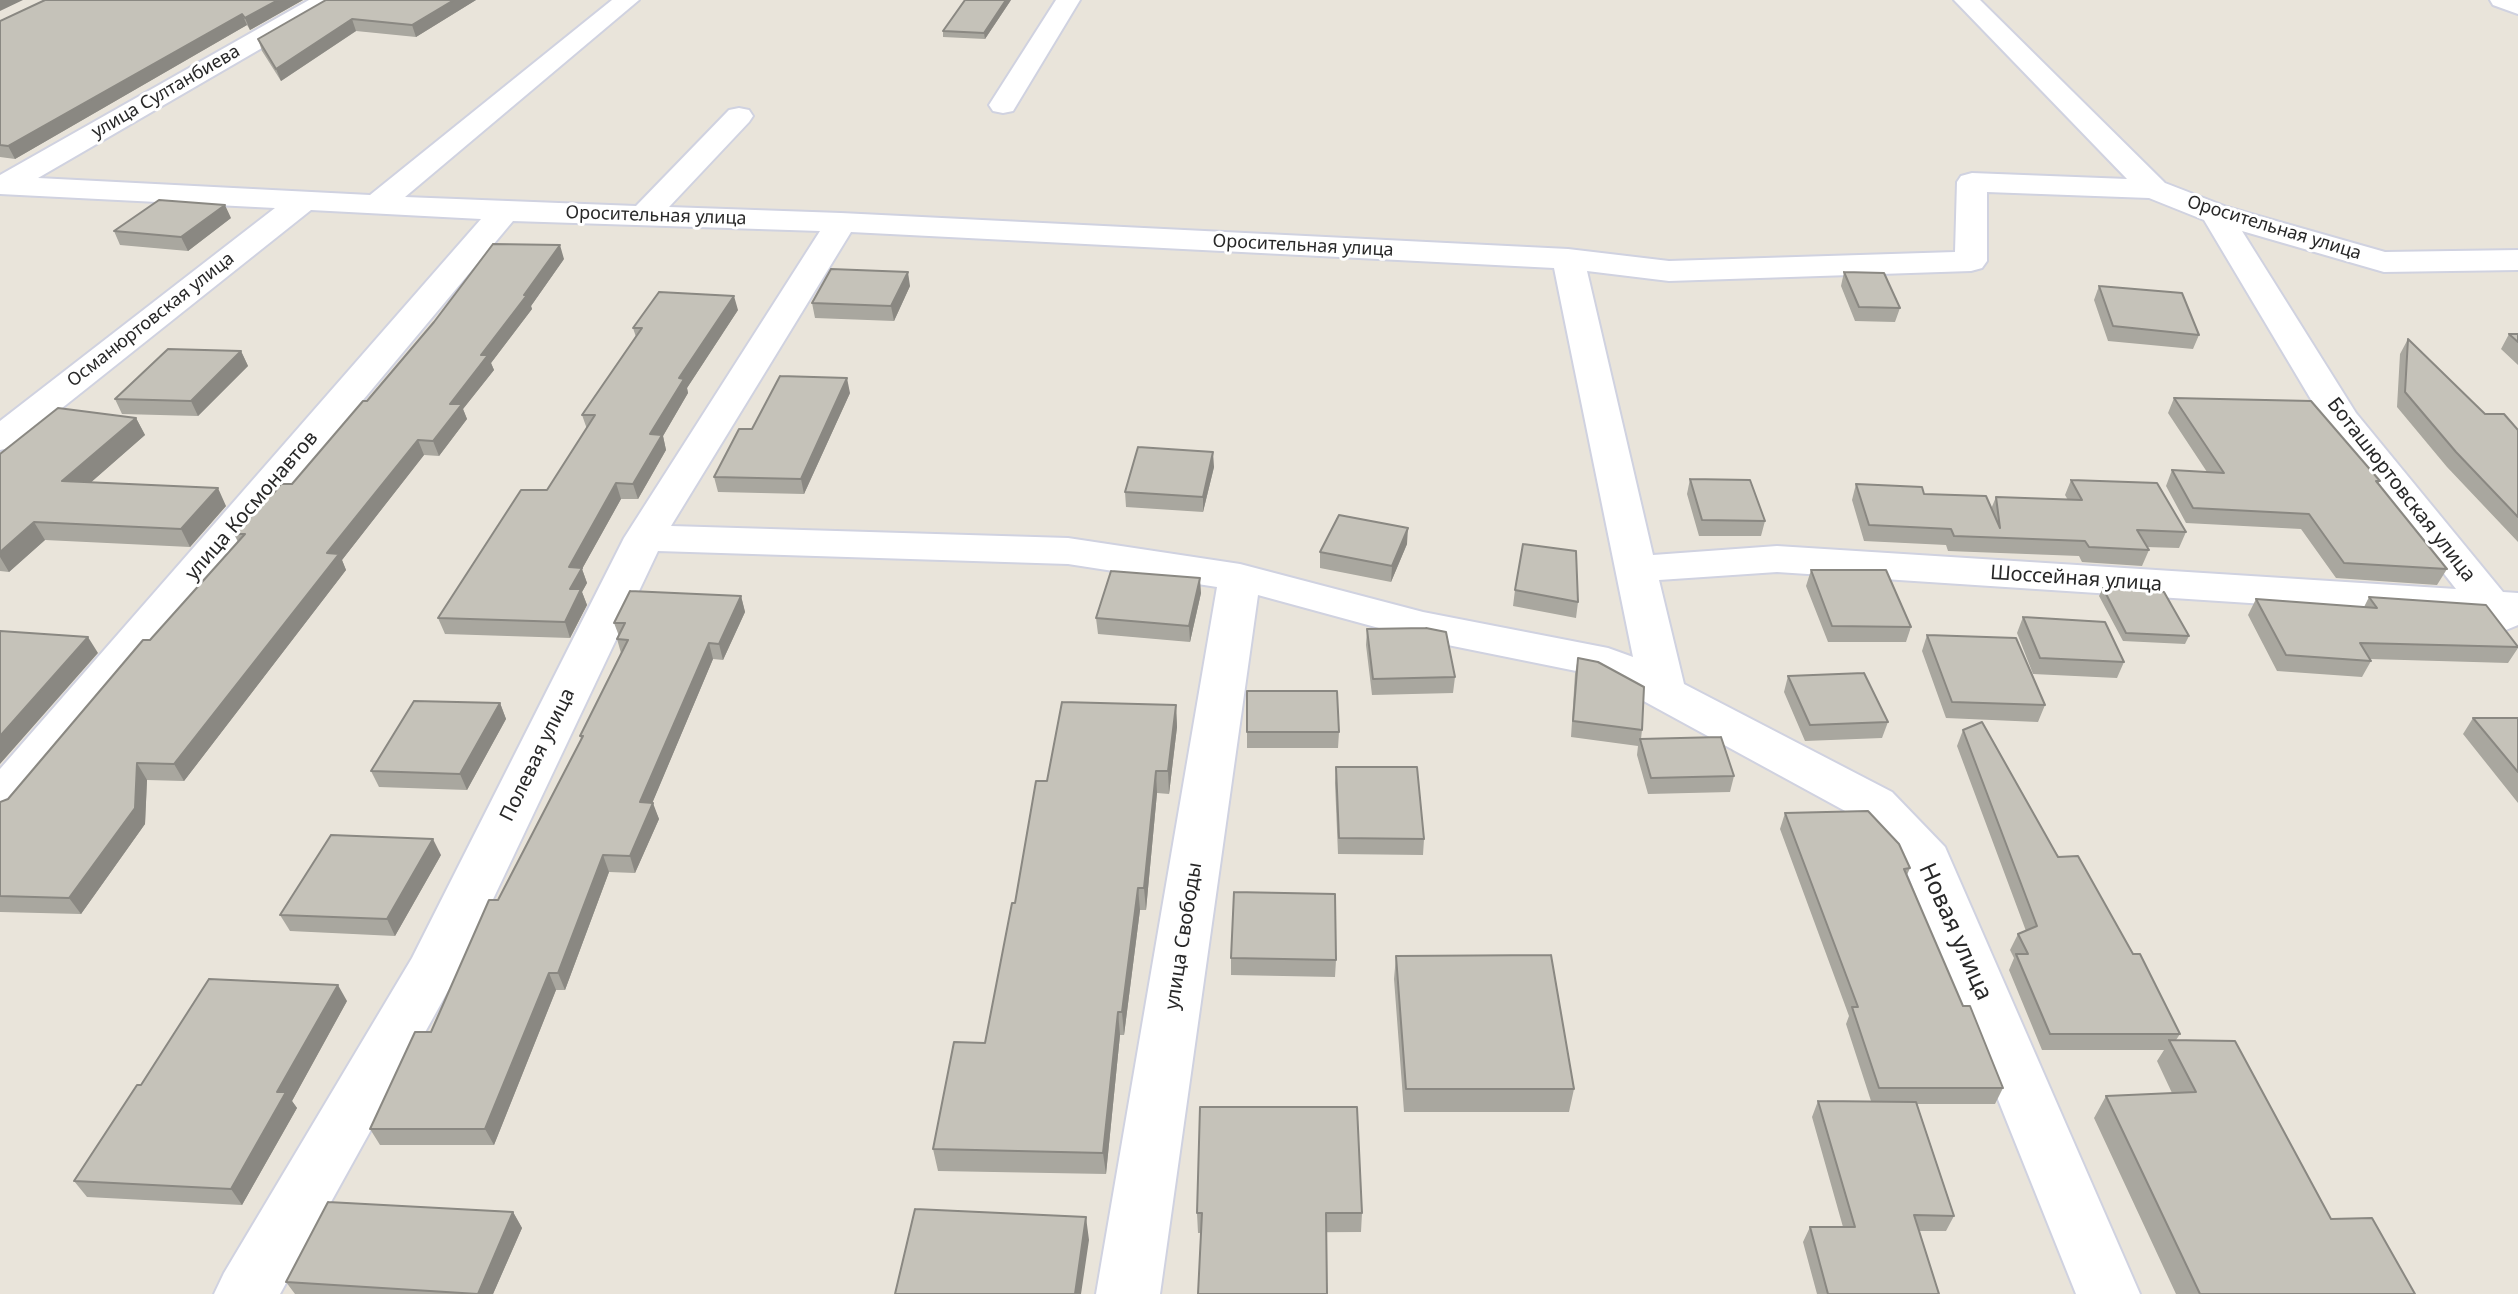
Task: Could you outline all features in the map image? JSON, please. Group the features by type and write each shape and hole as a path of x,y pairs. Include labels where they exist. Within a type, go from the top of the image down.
{"street":[{"name":"улица Султанбиева","path":"2,185 327,0"},
{"path":"376,205 627,0"},
{"path":"1003,105 1068,0"},
{"path":"1966,0 2154,189"},
{"path":"2502,0 2518,5"},
{"path":"644,216 739,116"},
{"name":"Оросительная улица","path":"2,185 302,202 841,222 1568,259 1669,271 1971,261 1972,182 2154,189 2216,214 2384,262 2518,260"},
{"name":"Османюртовская улица","path":"0,439 302,202"},
{"name":"улица Космонавтов","path":"0,801 505,211"},
{"name":"Боташюртовская улица","path":"2216,214 2341,418 2504,606 2518,638"},
{"name":"Полевая улица","path":"246,1294 432,971 644,538 841,222"},
{"path":"1568,259 1663,693"},
{"name":"Новая улица","path":"644,538 1068,551 1240,577 1423,626 1608,663 1875,805 1927,860 2108,1294"},
{"name":"Шоссейная улица","path":"1635,569 1777,559 2504,606"},
{"name":"улица Свободы","path":"1128,1294 1240,577"}],"building":[{"path":"45,0 278,0 245,18 242,14 8,146 0,145 0,21"},
{"path":"326,0 454,0 412,25 352,19 276,69 258,39"},
{"path":"965,0 1006,0 984,33 943,31"},
{"path":"159,200 225,205 181,237 114,231"},
{"path":"493,244 560,245 481,355 488,355 450,404 462,404 433,441 418,440 327,553 339,554 174,764 137,763 135,808 69,898 0,896 0,802 8,799 143,640 150,640 245,534 234,534 269,492 274,493 281,484 292,484 363,401 367,401 434,322"},
{"path":"831,269 908,272 891,306 812,303"},
{"path":"1844,272 1884,273 1900,308 1859,307"},
{"path":"2099,286 2182,293 2199,335 2113,326"},
{"path":"659,292 734,296 679,378 684,379 650,434 662,435 633,484 616,483 569,567 582,568 570,589 581,589 565,622 438,618 521,490 547,490 595,415 582,415 642,328 633,328"},
{"path":"2408,339 2485,414 2504,414 2518,430 2518,517 2456,452 2405,392"},
{"path":"168,349 241,351 191,401 115,399"},
{"path":"780,376 847,378 801,479 714,477 739,429 752,429"},
{"path":"2174,398 2311,401 2380,481 2376,481 2447,569 2344,563 2309,514 2193,508 2172,470 2224,473"},
{"path":"58,408 136,418 62,481 218,488 181,529 34,522 0,552 0,454"},
{"path":"1138,447 1213,452 1203,497 1125,492"},
{"path":"1690,479 1750,480 1765,521 1702,520"},
{"path":"2071,480 2157,483 2186,532 2137,530 2149,550 2089,547 2085,541 1954,536 1951,529 1869,525 1856,484 1922,487 1924,494 1986,496 2000,528 1996,497 2082,500"},
{"path":"1339,515 1408,528 1392,566 1320,552"},
{"path":"1523,544 1576,551 1578,602 1515,590"},
{"path":"1811,570 1886,570 1911,627 1832,626"},
{"path":"1111,571 1200,578 1189,626 1096,618"},
{"path":"2103,588 2164,592 2189,636 2126,633"},
{"path":"630,591 741,596 719,644 709,643 640,802 653,803 630,856 603,855 558,973 549,973 485,1129 370,1129 415,1032 431,1032 489,900 498,900 583,736 580,736 628,640 617,639 625,623 614,623"},
{"path":"2369,597 2486,605 2518,647 2360,643 2371,661 2286,655 2256,599 2377,608"},
{"path":"2023,617 2105,622 2124,662 2040,658"},
{"path":"1426,628 1446,632 1455,677 1373,679 1367,629"},
{"path":"0,631 88,637 0,736"},
{"path":"1927,635 2016,638 2045,705 1952,702"},
{"path":"1578,658 1598,662 1644,687 1642,730 1573,721"},
{"path":"1864,673 1888,722 1810,725 1788,676"},
{"path":"1247,691 1337,691 1339,732 1247,732"},
{"path":"414,701 500,703 460,774 371,771"},
{"path":"1062,702 1176,705 1168,771 1156,771 1144,888 1138,888 1122,1012 1118,1012 1103,1153 933,1149 954,1042 985,1043 1012,903 1015,903 1036,781 1047,781"},
{"path":"2473,718 2518,718 2518,772"},
{"path":"1982,722 2058,857 2078,856 2133,954 2140,954 2180,1034 2050,1034 2016,954 2028,954 2018,934 2037,926 1963,730"},
{"path":"1721,737 1734,776 1651,778 1640,739"},
{"path":"1336,767 1417,767 1424,839 1339,838"},
{"path":"1868,811 1899,844 1910,868 1904,869 1963,1006 1970,1006 2003,1088 1879,1088 1852,1007 1858,1007 1785,813"},
{"path":"331,835 433,839 387,919 280,915"},
{"path":"1234,892 1335,894 1336,960 1231,958"},
{"path":"1551,955 1574,1089 1406,1089 1396,956"},
{"path":"209,979 338,985 277,1092 286,1092 231,1189 74,1181 137,1085 141,1085"},
{"path":"2169,1040 2235,1041 2331,1219 2372,1218 2415,1294 2200,1294 2106,1096 2196,1092"},
{"path":"1818,1101 1916,1102 1954,1216 1914,1215 1939,1294 1828,1294 1810,1227 1855,1227"},
{"path":"1200,1107 1357,1107 1362,1213 1326,1213 1327,1294 1198,1294 1202,1213 1197,1213"},
{"path":"328,1202 513,1212 478,1294 286,1282"},
{"path":"915,1209 1086,1217 1075,1294 895,1294"}]}
